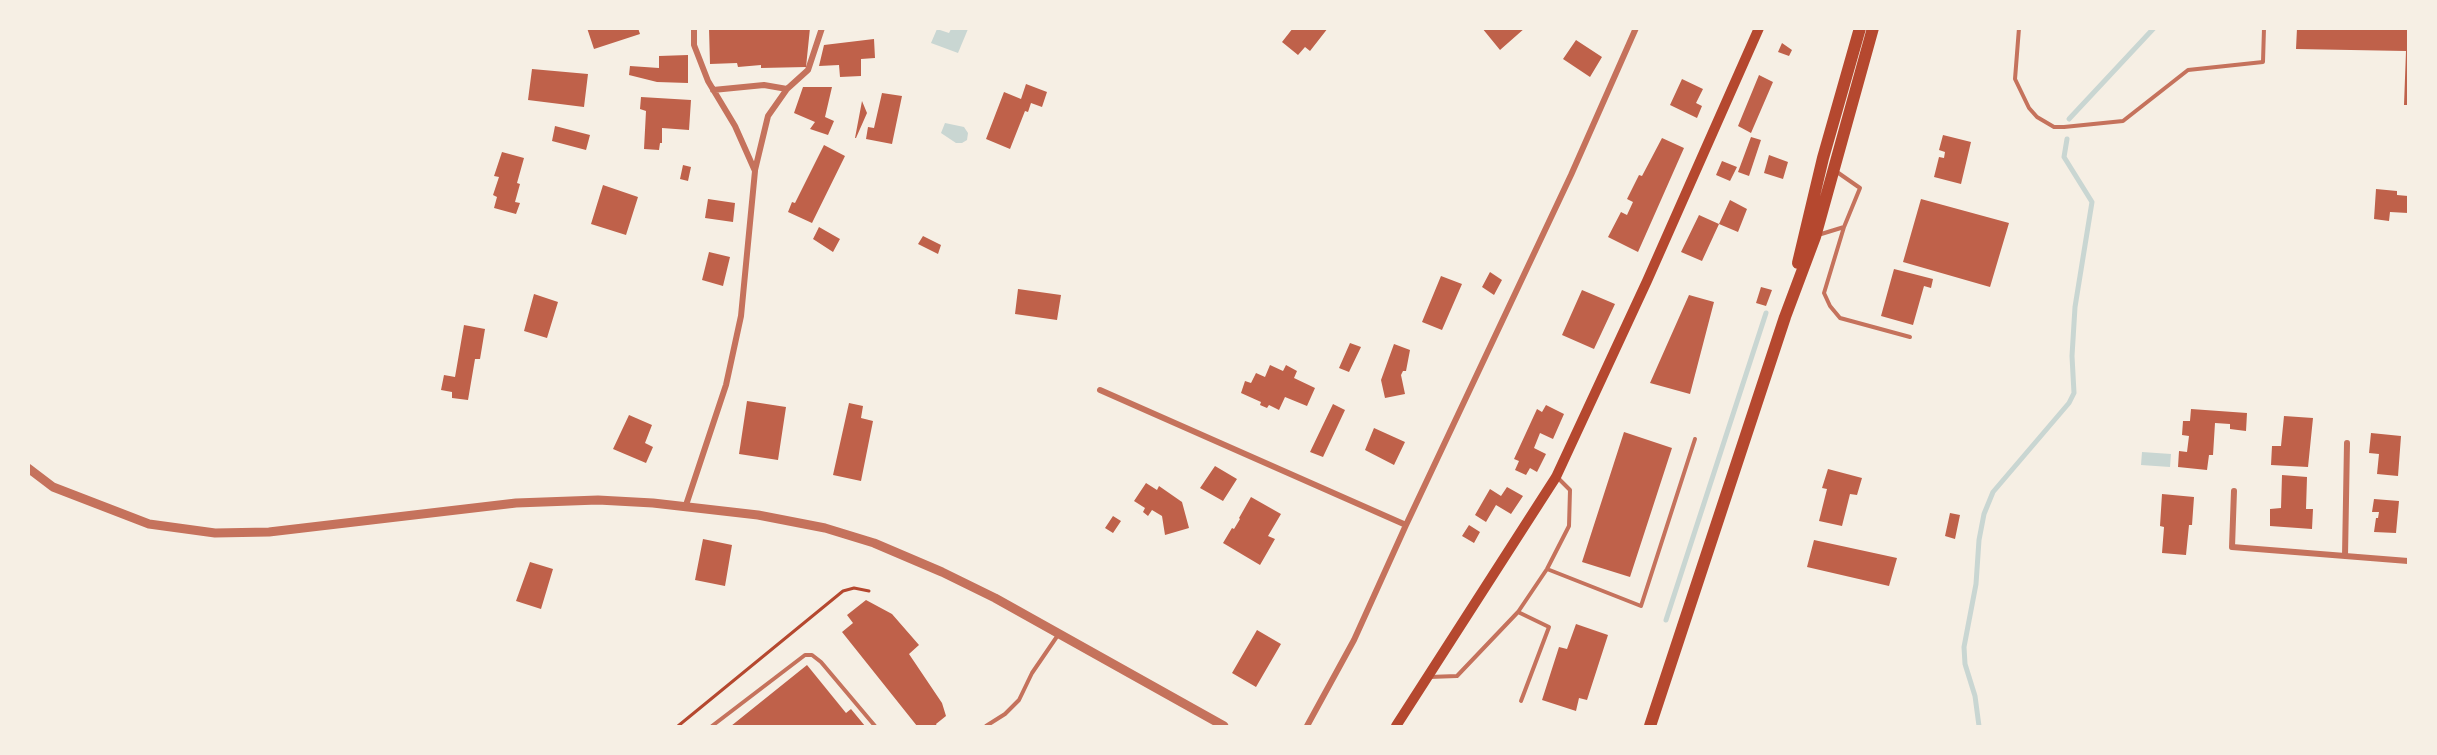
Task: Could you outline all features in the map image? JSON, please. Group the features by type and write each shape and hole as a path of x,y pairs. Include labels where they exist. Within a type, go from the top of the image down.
{"main road":[{"path":"1396,726 1556,477 1647,281 1759,28"},
{"path":"1785,317 1823,158 1860,28"},
{"path":"1650,726 1785,317 1815,237 1873,28"}],"street":[{"path":"694,28 694,45 713,90 735,126 755,171"},
{"path":"685,508 726,385 741,316 755,171 768,116 787,89 808,70 822,28"},
{"path":"1307,726 1354,640 1571,175 1636,28"},
{"path":"713,90 765,85 787,89"},
{"path":"1100,390 1406,525"},
{"path":"2345,556 2347,443"},
{"path":"28,468 53,487 149,524 215,533 269,532 516,503 598,500 653,503 779,519 825,528 874,543 995,598 1224,726"},
{"path":"2234,491 2232,548 2409,561"}],"lane":[{"path":"2019,28 2015,79 2029,108 2037,117 2054,127 2123,121 2188,70 2263,62 2264,28"},
{"path":"1834,170 1860,189 1844,227 1824,293 1830,306 1840,318 1910,337"},
{"path":"1815,237 1844,227"},
{"path":"1548,568 1641,606 1695,439"},
{"path":"1429,677 1457,676 1518,612 1548,568 1569,526 1570,490 1556,477"},
{"path":"1518,612 1549,627 1521,701"},
{"path":"986,726 1005,714 1019,700 1032,673 1058,634"},
{"path":"712,726 805,655 812,655 821,662 875,726"}],"path":[{"path":"678,726 843,591 854,588 868,591"}],"shaded area":[{"path":"937,29 949,33 951,29 968,29 958,53 931,43"},
{"path":"945,123 964,127 968,133 967,140 956,143 941,133"},
{"path":"2142,452 2171,454 2170,467 2141,465"}],"building":[{"path":"587,28 638,28 640,34 594,49"},
{"path":"709,28 810,28 806,67 761,68 761,65 738,67 737,63 710,64"},
{"path":"1293,28 1328,28 1310,51 1305,47 1298,55 1282,42"},
{"path":"1482,28 1525,28 1500,50"},
{"path":"2297,28 2408,28 2408,105 2404,105 2406,51 2296,49"},
{"path":"874,39 875,58 861,59 861,76 840,77 839,65 819,66 824,45"},
{"path":"1576,40 1602,57 1590,77 1563,59"},
{"path":"1782,43 1792,50 1789,56 1778,52"},
{"path":"688,55 688,83 657,82 629,75 630,66 659,68 659,56"},
{"path":"532,69 588,74 584,107 528,100"},
{"path":"1759,75 1773,82 1751,133 1738,126"},
{"path":"1682,79 1703,89 1696,103 1702,106 1697,118 1670,105"},
{"path":"1026,84 1047,92 1042,107 1031,103 1028,112 1025,111 1010,149 986,139 1004,92 1021,99"},
{"path":"803,87 832,87 825,117 834,121 828,135 810,129 815,122 794,113"},
{"path":"882,93 902,96 892,144 866,139 868,127 874,128"},
{"path":"641,97 691,100 689,130 662,128 662,143 660,143 659,150 644,149 646,111 640,109"},
{"path":"862,101 867,113 855,138"},
{"path":"555,126 590,135 586,150 552,141"},
{"path":"1943,135 1971,142 1961,184 1934,177 1939,157 1944,158 1945,152 1939,150"},
{"path":"1751,137 1761,140 1749,176 1738,172"},
{"path":"1662,138 1684,148 1638,252 1608,237 1621,212 1627,215 1633,202 1627,199"},
{"path":"824,145 845,156 812,223 788,212 792,202 795,203"},
{"path":"502,152 524,158 517,183 520,184 515,202 520,203 516,214 494,208 497,197 493,195 499,177 494,176"},
{"path":"1769,155 1788,162 1783,179 1764,173"},
{"path":"1722,161 1737,167 1730,181 1716,175"},
{"path":"683,165 691,167 688,181 680,179"},
{"path":"603,185 638,197 626,235 591,224"},
{"path":"2376,189 2397,191 2397,195 2408,196 2408,213 2390,212 2389,221 2374,219"},
{"path":"708,199 735,203 733,222 705,218"},
{"path":"1921,199 2009,223 1990,287 1903,262"},
{"path":"1730,200 1747,209 1738,232 1719,224"},
{"path":"1699,215 1719,224 1702,261 1681,252"},
{"path":"819,227 840,239 833,252 813,239"},
{"path":"923,236 941,245 938,254 918,244"},
{"path":"709,252 730,257 723,286 702,280"},
{"path":"1894,269 1933,279 1931,288 1924,286 1913,325 1881,316"},
{"path":"1490,272 1502,280 1494,295 1482,287"},
{"path":"1441,276 1462,284 1442,330 1422,322"},
{"path":"1761,287 1772,290 1766,306 1756,303"},
{"path":"1018,289 1061,295 1057,320 1015,314"},
{"path":"1582,290 1615,304 1594,349 1562,335"},
{"path":"534,294 558,302 547,338 524,331"},
{"path":"1689,295 1714,302 1690,394 1650,383"},
{"path":"464,325 485,329 480,359 475,359 468,400 452,398 452,392 441,390 444,375 455,377"},
{"path":"1350,343 1361,347 1349,372 1339,368"},
{"path":"1394,344 1410,350 1406,371 1403,371 1401,375 1405,394 1385,398 1381,380"},
{"path":"1270,365 1283,371 1286,365 1297,371 1294,378 1315,388 1307,406 1285,397 1279,410 1269,405 1267,408 1260,405 1261,402 1241,393 1245,381 1251,383 1256,373 1265,377"},
{"path":"747,401 786,407 778,460 739,454"},
{"path":"849,403 863,406 861,418 873,421 861,481 833,475"},
{"path":"1333,404 1345,410 1323,457 1310,452"},
{"path":"1546,405 1564,414 1553,439 1540,433 1534,448 1546,454 1537,472 1530,468 1526,475 1515,470 1519,461 1514,459 1537,409 1542,412"},
{"path":"2191,409 2247,413 2246,431 2230,429 2230,424 2215,423 2213,455 2209,455 2207,470 2178,467 2179,451 2187,452 2189,436 2182,435 2183,421 2190,421"},
{"path":"629,415 652,425 645,443 653,447 646,463 613,449"},
{"path":"2284,416 2313,418 2308,467 2271,465 2272,446 2281,446"},
{"path":"1374,428 1405,442 1394,465 1365,450"},
{"path":"1624,432 1672,448 1630,577 1582,562"},
{"path":"2371,433 2401,436 2398,476 2377,474 2379,454 2369,453"},
{"path":"1215,466 1237,479 1223,501 1200,488"},
{"path":"1828,469 1862,478 1857,495 1850,494 1842,526 1819,521 1827,489 1822,488"},
{"path":"2282,475 2307,477 2306,509 2313,509 2312,529 2270,526 2270,509 2281,508"},
{"path":"1146,483 1157,490 1159,486 1182,502 1189,528 1165,535 1162,516 1152,510 1148,516 1143,512 1145,508 1134,501"},
{"path":"1507,487 1523,496 1511,514 1496,505 1486,522 1475,515 1490,489 1501,496"},
{"path":"2162,494 2194,497 2192,525 2189,525 2186,555 2162,553 2164,527 2160,526"},
{"path":"1251,497 1281,514 1268,536 1275,539 1260,565 1223,543 1232,528 1234,529"},
{"path":"2374,499 2399,501 2396,533 2374,532 2379,512 2372,512"},
{"path":"1950,513 1960,515 1955,539 1945,536"},
{"path":"1113,516 1121,521 1113,533 1105,528"},
{"path":"1469,525 1480,532 1474,543 1462,536"},
{"path":"703,539 732,545 725,586 695,580"},
{"path":"1814,540 1897,558 1889,586 1807,567"},
{"path":"530,562 553,569 541,609 516,601"},
{"path":"866,600 892,614 919,645 909,654 942,703 946,716 936,724 937,726 917,726 842,632 853,623 847,615"},
{"path":"1576,624 1608,635 1587,700 1579,698 1576,711 1542,700 1559,647 1567,649"},
{"path":"1257,630 1281,644 1256,687 1232,673"},
{"path":"807,665 846,713 851,709 865,726 731,726"}],"waterway":[{"path":"2069,119 2154,28"},
{"path":"1979,726 1975,696 1965,664 1964,647 1976,584 1979,540 1984,514 1993,492 2069,403 2074,393 2072,356 2075,307 2092,202 2064,157 2067,139"},
{"path":"1666,620 1766,313"}]}
